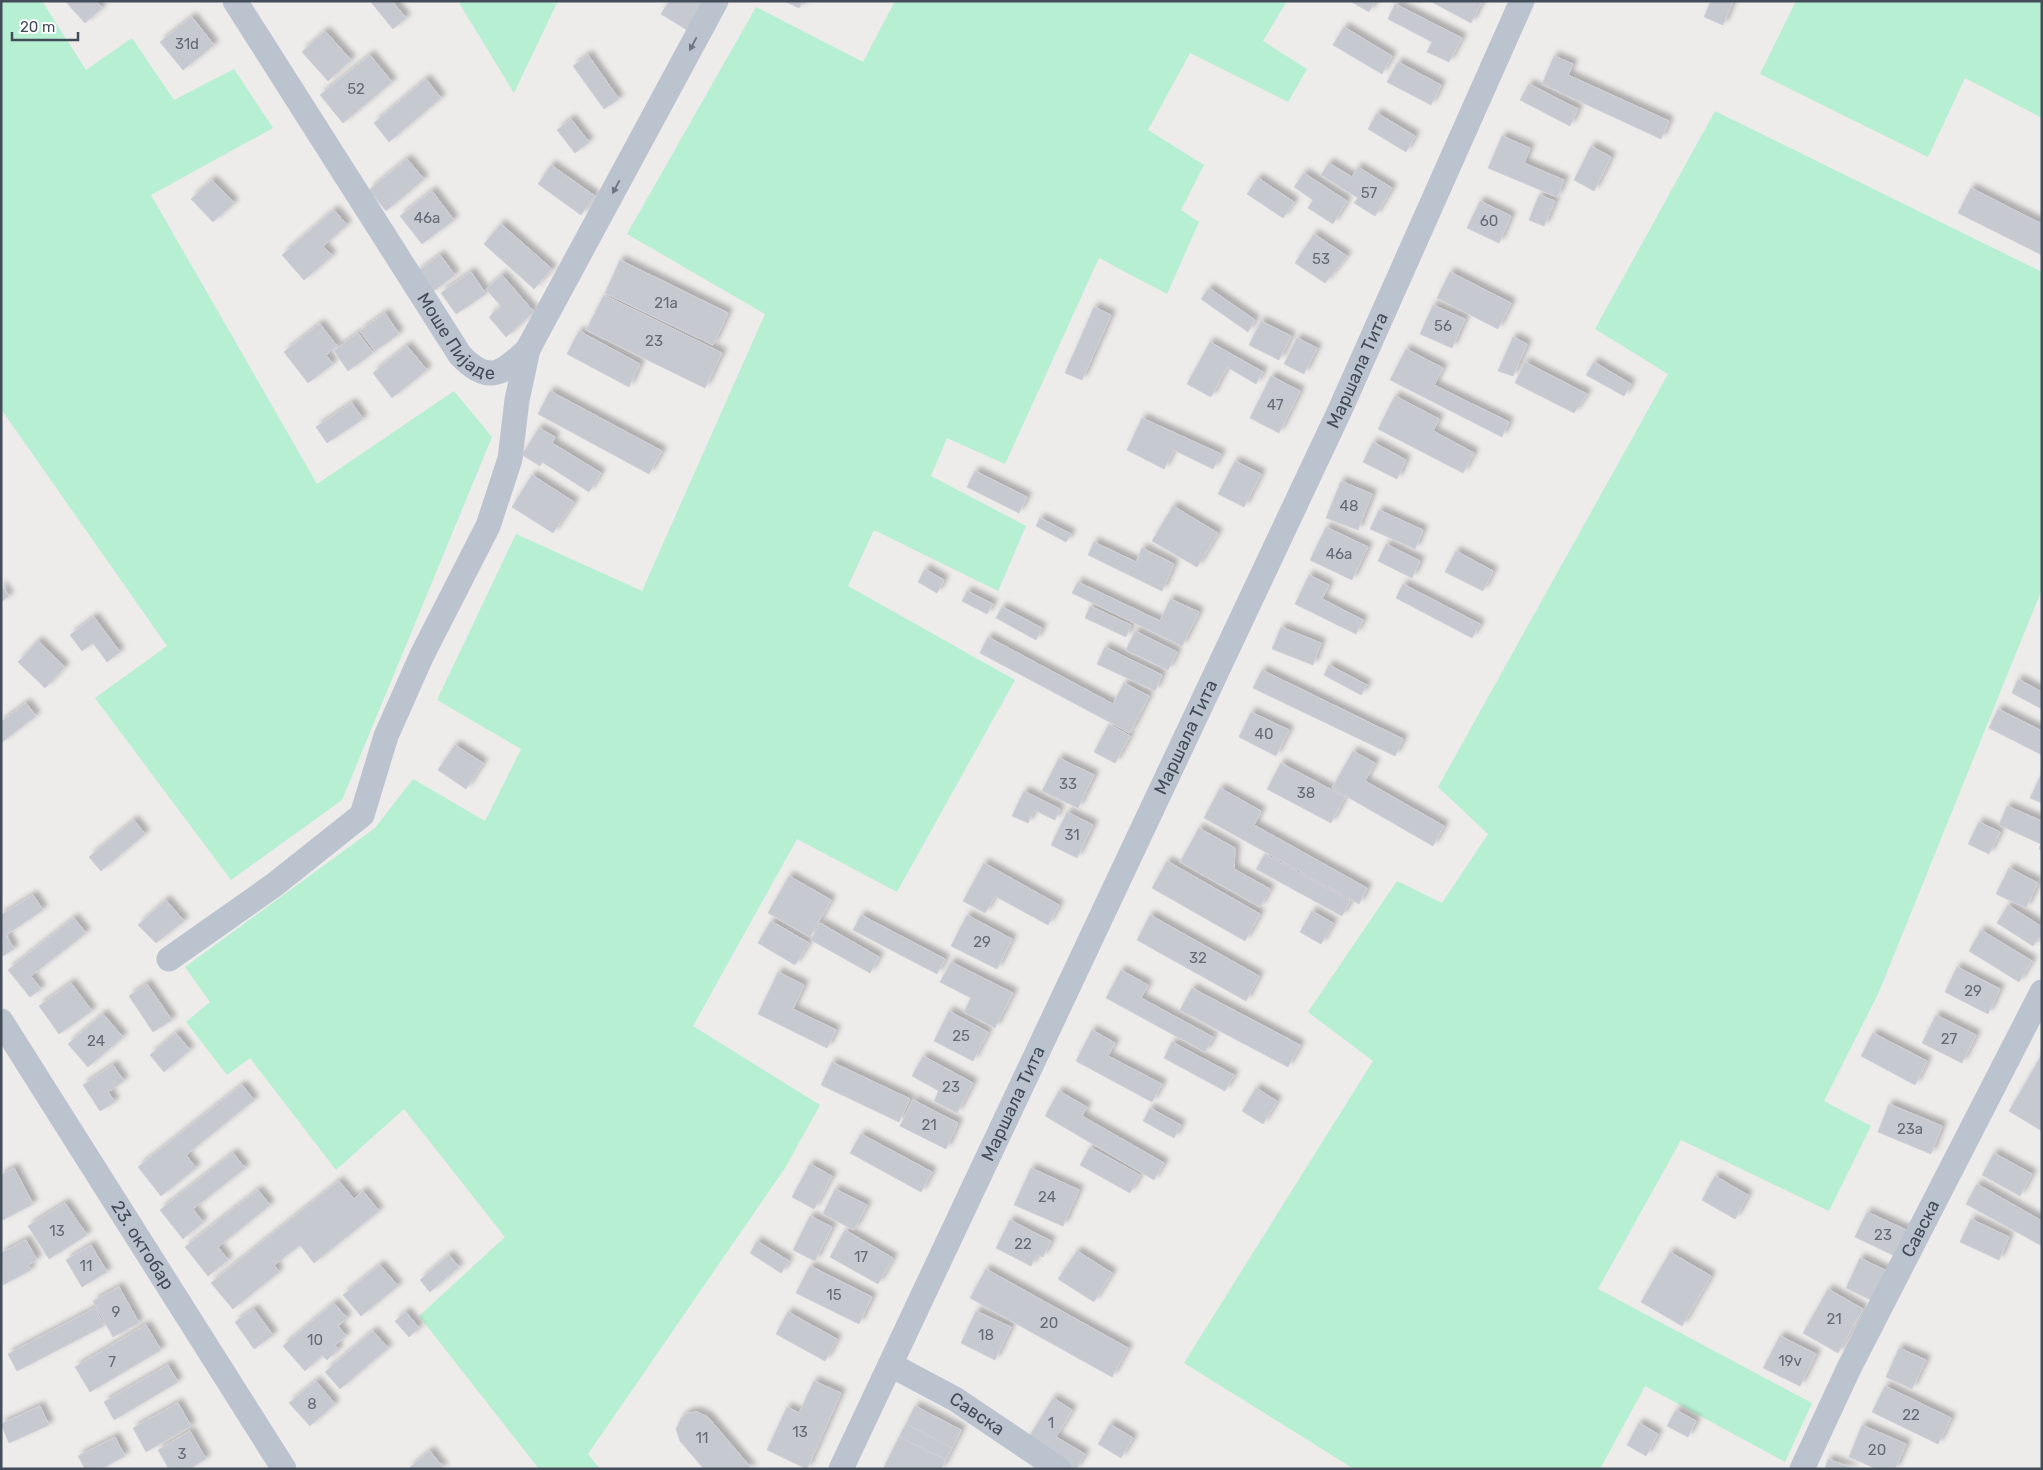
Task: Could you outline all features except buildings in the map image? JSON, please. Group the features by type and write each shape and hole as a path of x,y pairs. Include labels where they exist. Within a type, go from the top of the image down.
{"street":[{"name":"Моше Пијаде","path":"235,1 460,355 470,365 483,372 507,370 528,349 716,1"},
{"name":"Маршала Тита","path":"841,1469 1340,410 1522,1"},
{"path":"169,959 274,885 362,815 386,736 422,655 488,526 510,459 517,400 528,349"},
{"name":"Савска","path":"1802,1469 1849,1368 2042,992"},
{"name":"23. октобар","path":"1,1021 284,1469"},
{"name":"Савска","path":"891,1365 955,1399 1059,1469"}],"green space":[{"path":"1,1 42,1 86,70 132,38 174,100 234,69 273,128 151,195 317,484 454,391 492,437 342,800 231,880 95,698 167,646 1,409"},
{"path":"458,1 558,1 514,93"},
{"path":"895,1 1287,1 1263,41 1307,69 1288,102 1190,53 1148,130 1204,165 1181,210 1199,222 1167,294 1099,258 1005,464 947,438 931,476 1026,526 998,591 874,530 848,586 1015,680 897,892 797,839 693,1026 820,1105 785,1168 588,1454 600,1469 539,1469 419,1316 505,1237 404,1109 336,1170 250,1058 227,1075 186,1022 210,1002 185,967 375,828 413,779 485,821 521,749 437,700 516,534 642,591 765,314 627,234 756,7 863,62"},
{"path":"1796,1 2042,1 2042,118 1965,78 1928,157 1760,74"},
{"path":"1715,111 2042,272 2042,589 1879,992 1824,1101 1871,1126 1829,1211 1681,1140 1598,1289 1812,1403 1785,1462 1645,1386 1600,1469 1354,1469 1184,1363 1373,1061 1308,1012 1397,881 1442,903 1488,834 1438,787 1668,374 1595,329"}]}
